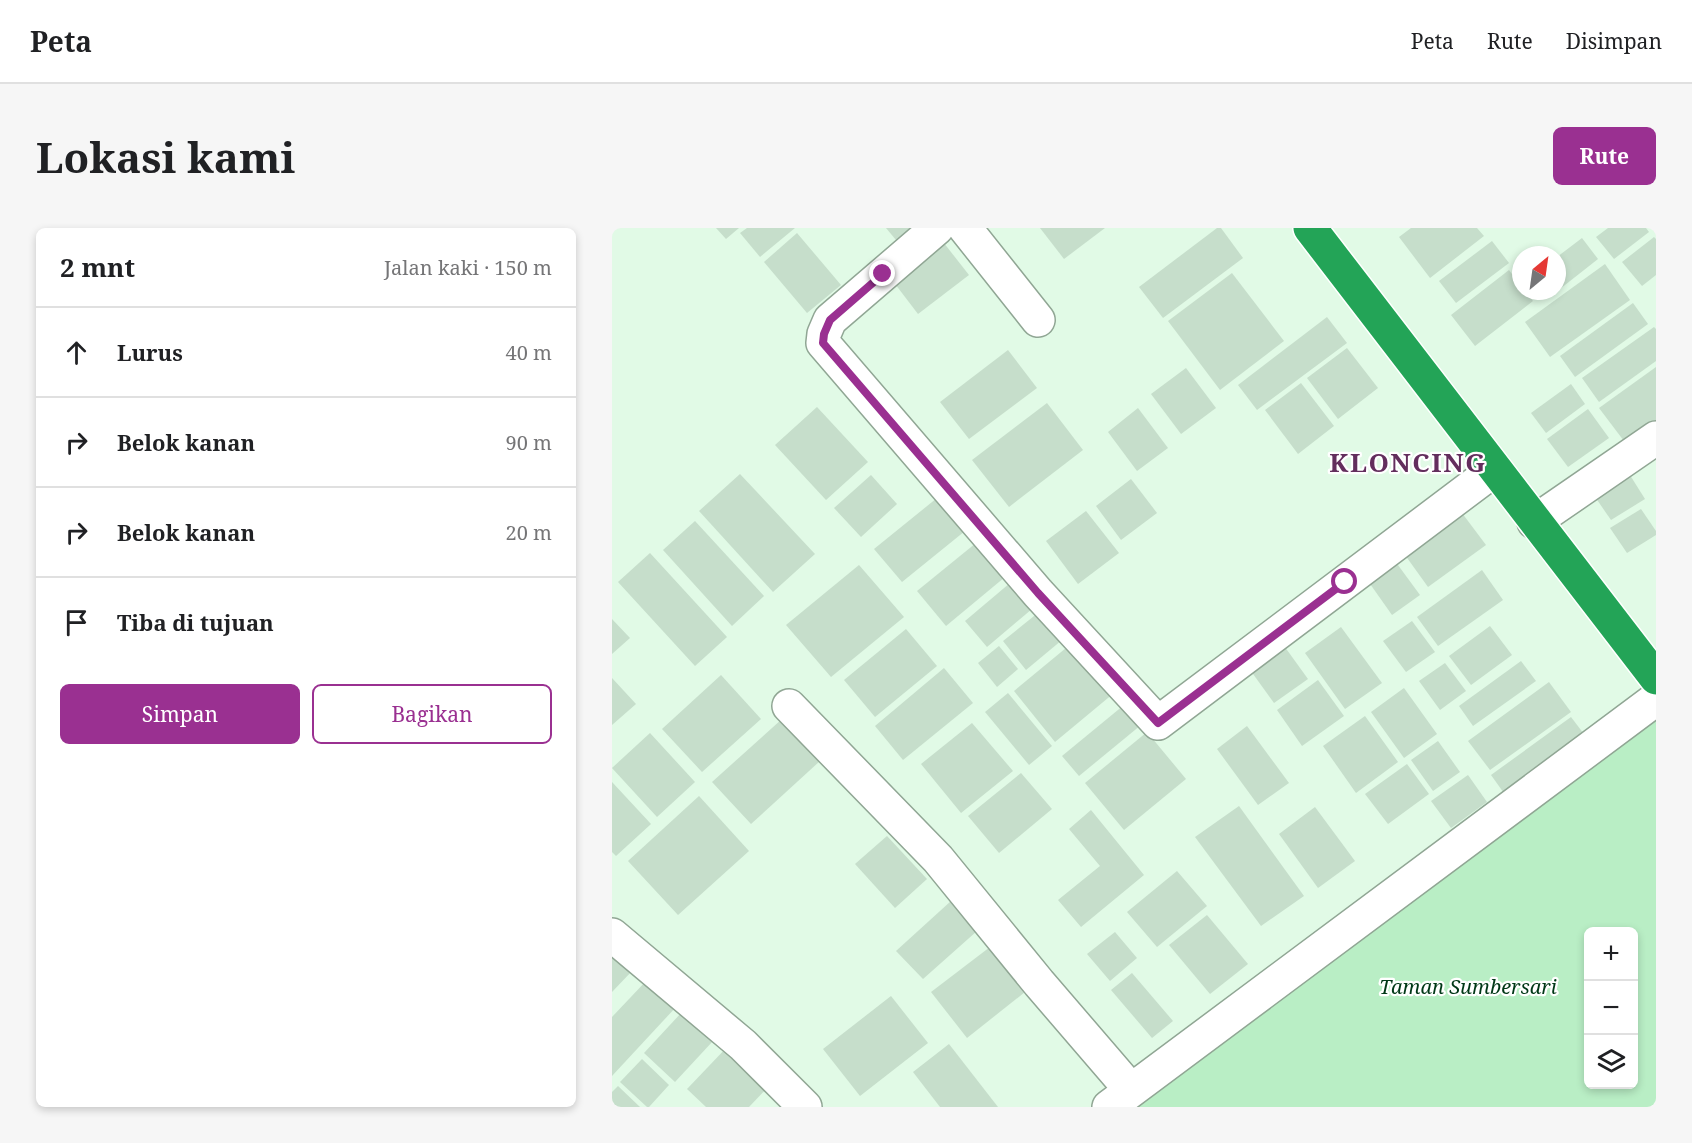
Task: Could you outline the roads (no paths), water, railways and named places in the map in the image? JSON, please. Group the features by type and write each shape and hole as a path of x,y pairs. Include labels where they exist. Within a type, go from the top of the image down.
{"highway":[{"path":"1310,228 1656,678"}],"street":[{"path":"937,228 830,320 823,343 1038,593 1158,723 1494,470"},
{"path":"965,228 1038,320"},
{"path":"1534,522 1656,438"},
{"path":"789,706 938,859 1039,983 1120,1099 1656,699"},
{"path":"612,935 743,1045 805,1107"}],"district":[{"name":"KLONCING","path":"1408,463"}],"park label":[{"name":"Taman Sumbersari","path":"1468,987"}]}
